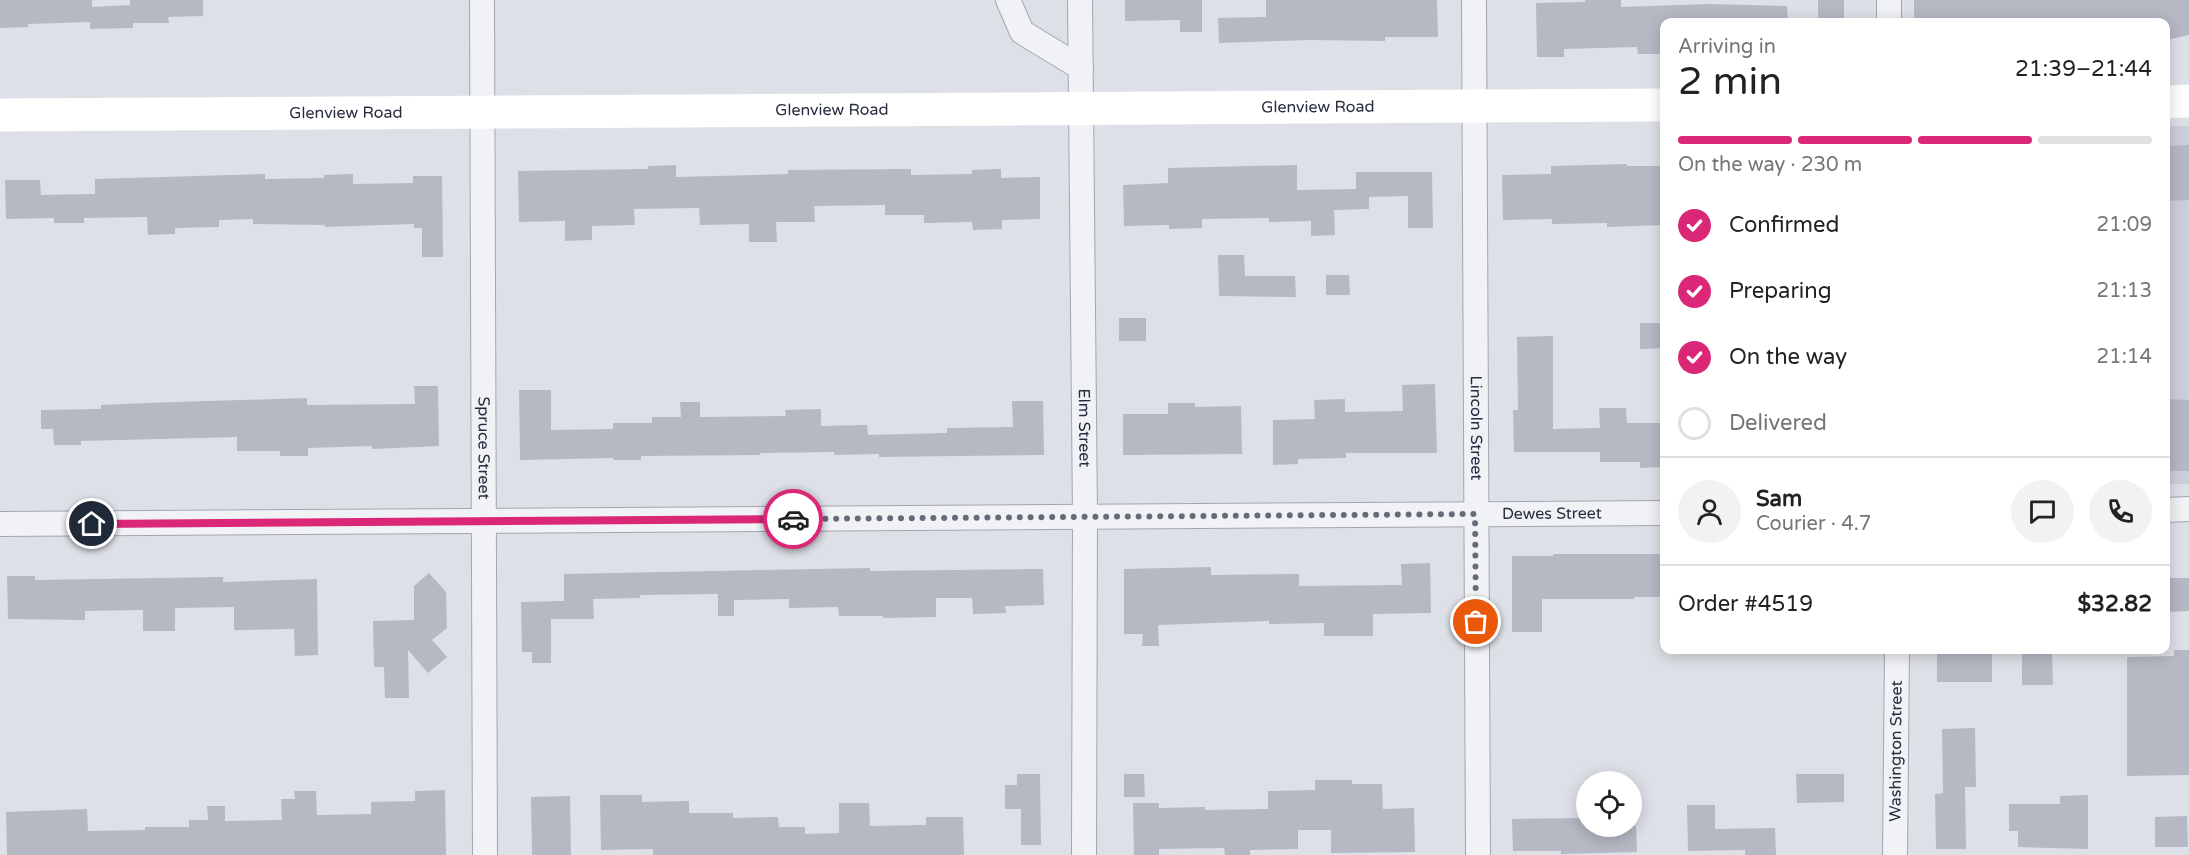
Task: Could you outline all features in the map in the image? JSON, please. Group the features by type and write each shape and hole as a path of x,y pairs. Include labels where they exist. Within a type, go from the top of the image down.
{"main road":[{"path":"2170,102 2189,101"},
{"name":"Glenview Road","path":"0,115 1660,105"}],"street":[{"name":"Spruce Street","path":"482,0 486,855"},
{"path":"1008,0 1022,32 1081,68"},
{"name":"Elm Street","path":"1080,0 1085,517 1084,855"},
{"name":"Lincoln Street","path":"1474,0 1478,855"},
{"path":"1889,0 1889,18"},
{"path":"2170,510 2189,509"},
{"name":"Dewes Street","path":"0,524 1660,513"},
{"name":"Washington Street","path":"1895,855 1897,654"}],"shaded area":[{"path":"2170,126 2189,126 2189,484 2170,484"}],"building":[{"path":"0,0 92,0 92,7 130,5 130,0 203,0 203,16 168,17 169,23 133,23 133,28 90,29 90,22 28,24 28,27 0,28"},
{"path":"1125,0 1202,0 1202,32 1180,32 1180,20 1125,21"},
{"path":"1266,0 1437,0 1438,37 1385,37 1385,41 1310,40 1219,43 1218,18 1266,17"},
{"path":"1585,0 1621,0 1621,7 1708,4 1787,6 1788,18 1660,18 1660,54 1638,54 1637,47 1564,49 1564,57 1537,57 1536,3 1585,2"},
{"path":"1818,0 1844,0 1844,18 1818,18"},
{"path":"1914,0 2189,0 2189,35 2170,39 2170,18 1914,18"},
{"path":"2189,145 2189,200 2170,201 2170,146"},
{"path":"1627,164 1627,166 1660,166 1660,225 1607,227 1607,223 1552,224 1552,219 1503,220 1502,175 1551,174 1551,166"},
{"path":"676,165 676,177 788,174 788,170 911,169 911,175 972,174 972,170 1001,169 1001,178 1040,177 1040,219 1002,220 1002,229 973,230 972,222 924,223 924,215 885,215 885,205 814,206 815,222 776,222 777,242 749,242 749,224 700,225 699,208 634,209 635,225 592,226 592,240 565,241 565,221 519,222 518,171 648,169 648,166"},
{"path":"1297,165 1297,190 1356,189 1356,172 1432,172 1433,228 1408,228 1408,196 1369,197 1369,209 1334,210 1335,235 1311,236 1311,221 1269,222 1269,218 1202,219 1202,228 1169,229 1169,225 1124,226 1123,185 1168,183 1168,168"},
{"path":"265,174 265,179 324,178 324,175 353,174 353,184 413,183 413,176 442,176 443,257 422,257 422,228 414,228 414,224 325,227 325,225 253,224 253,219 219,220 219,227 175,228 175,234 148,235 147,217 84,218 84,223 54,223 54,218 6,219 5,180 40,180 41,195 95,194 95,179"},
{"path":"1218,255 1244,255 1245,276 1295,276 1296,297 1219,296"},
{"path":"1326,275 1349,275 1350,295 1326,295"},
{"path":"1119,318 1146,318 1146,341 1119,341"},
{"path":"1640,323 1660,323 1660,348 1640,349"},
{"path":"1553,336 1553,429 1600,428 1599,408 1626,408 1627,423 1660,423 1660,467 1640,468 1640,462 1600,462 1600,452 1514,452 1513,410 1518,410 1517,337"},
{"path":"1435,384 1437,453 1346,453 1346,458 1298,459 1298,464 1273,465 1273,420 1315,419 1314,400 1345,399 1345,412 1403,411 1402,385"},
{"path":"414,386 438,386 439,446 372,449 372,446 308,448 308,456 280,456 280,451 237,451 237,437 81,441 81,445 54,445 53,429 41,429 41,410 101,409 101,405 307,398 307,405 415,404"},
{"path":"519,390 551,390 551,430 613,429 613,423 652,423 652,417 681,417 680,402 700,402 700,417 786,416 785,410 821,409 821,426 867,425 868,435 947,433 947,428 1013,427 1012,401 1043,401 1044,455 879,457 879,454 834,455 834,452 641,456 641,460 614,460 613,458 520,460"},
{"path":"2170,399 2189,400 2189,471 2170,471"},
{"path":"1168,403 1195,403 1195,407 1241,406 1242,454 1123,455 1123,414 1168,414"},
{"path":"1553,554 1660,554 1660,597 1542,599 1542,632 1512,632 1512,556 1553,556"},
{"path":"1430,563 1431,613 1373,614 1373,636 1324,636 1324,623 1269,624 1269,621 1158,625 1159,646 1142,646 1143,634 1124,634 1124,569 1211,567 1211,575 1299,574 1299,586 1402,585 1401,564"},
{"path":"870,568 870,571 1043,569 1044,605 1005,606 1006,613 973,614 972,598 936,598 936,617 883,618 883,616 839,616 838,607 789,608 789,599 734,600 734,616 718,616 718,594 640,595 640,598 593,599 594,619 551,619 551,663 532,663 532,652 522,652 521,602 564,601 564,574"},
{"path":"429,573 446,592 447,628 432,640 447,657 428,673 408,650 409,698 385,698 384,667 374,667 373,621 414,620 414,586"},
{"path":"7,576 35,576 35,580 223,577 223,582 317,579 318,655 295,656 294,629 234,630 234,607 175,608 175,631 143,631 143,610 85,611 85,620 8,619"},
{"path":"2170,578 2189,578 2189,611 2170,612"},
{"path":"2174,650 2189,650 2189,775 2127,776 2127,657 2174,656"},
{"path":"1937,654 1992,654 1992,682 1937,682"},
{"path":"2022,654 2052,654 2053,685 2022,685"},
{"path":"1975,728 1976,787 1965,787 1966,849 1936,849 1935,794 1943,793 1942,729"},
{"path":"1017,774 1040,774 1041,845 1021,845 1021,809 1005,809 1005,785 1017,785"},
{"path":"1124,774 1144,774 1145,797 1124,797"},
{"path":"1796,774 1844,774 1844,802 1797,803"},
{"path":"1315,780 1352,780 1352,784 1382,784 1383,809 1414,808 1415,852 1331,853 1331,830 1298,830 1298,849 1250,850 1250,855 1225,855 1224,848 1159,849 1159,855 1134,855 1133,803 1159,803 1159,808 1268,809 1268,791 1315,790"},
{"path":"445,790 446,855 7,855 6,812 87,809 88,831 145,830 145,827 189,827 189,820 208,820 207,806 225,806 225,821 282,820 281,799 295,799 294,791 316,791 317,815 371,814 371,802 415,801 415,791"},
{"path":"600,795 642,795 642,802 689,801 689,813 733,813 733,818 778,817 779,827 805,827 805,834 839,833 839,803 869,803 870,826 926,825 926,817 963,817 964,855 653,855 653,849 601,850"},
{"path":"2088,795 2088,849 2018,847 2018,831 2009,831 2009,804 2060,804 2060,796"},
{"path":"570,796 571,855 532,855 531,797"},
{"path":"1687,805 1715,805 1715,829 1775,828 1776,855 1745,855 1745,850 1688,851"},
{"path":"2187,816 2188,847 2155,847 2155,817"},
{"path":"1576,818 1576,837 1636,837 1637,852 1561,854 1561,851 1513,851 1512,819"}],"way so far":[{"path":"793,519 1475,514 1476,622"}],"route":[{"path":"92,524 793,519"}]}
